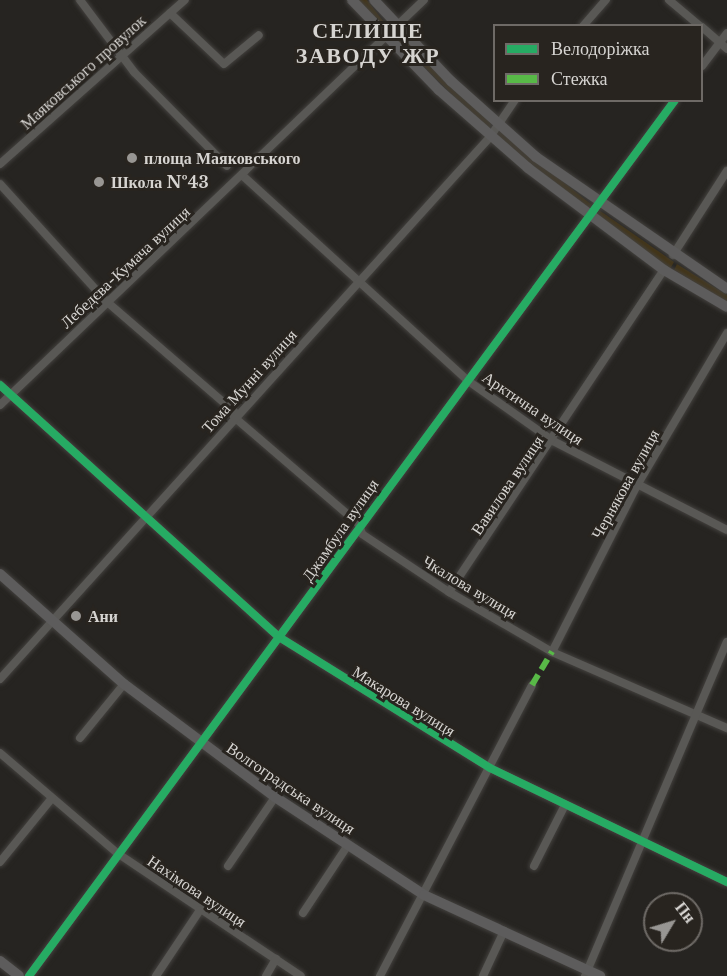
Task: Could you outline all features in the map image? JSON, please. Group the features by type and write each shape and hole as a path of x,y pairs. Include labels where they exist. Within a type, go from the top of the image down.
{"main road":[{"path":"352,0 385,36 490,136 588,215 664,270 727,307"},
{"path":"374,0 495,123 597,202 727,289"},
{"name":"Волгоградська вулиця","path":"0,574 124,684 200,744 275,797 424,895 504,931 586,973 600,976"},
{"path":"0,961 19,976"}],"street":[{"path":"80,0 121,53 227,166"},
{"name":"Маяковського провулок","path":"0,164 121,53 185,0"},
{"name":"Лебедєва-Кумача вулиця","path":"0,405 106,301 243,176 424,0"},
{"path":"585,24 606,0"},
{"path":"669,0 699,24"},
{"path":"170,12 224,64 259,35"},
{"path":"703,28 727,49"},
{"path":"703,65 727,33"},
{"name":"Тома Мунні вулиця","path":"0,679 490,136 495,123 513,102"},
{"name":"Джамбула вулиця","path":"29,976 117,853 279,637 359,524 673,102"},
{"path":"673,255 727,171"},
{"name":"Арктична вулиця","path":"243,176 356,283 467,380 553,441 636,487 727,530"},
{"name":"Чкалова вулиця","path":"0,184 106,301 359,524 362,534 449,592 552,651 727,728"},
{"name":"Вавилова вулиця","path":"449,592 553,441 664,270"},
{"name":"Чернякова вулиця","path":"552,651 636,487 727,333"},
{"name":"Макарова вулиця","path":"0,385 143,519 279,637 490,768 727,882"},
{"path":"586,973 727,642"},
{"path":"80,738 124,684"},
{"path":"380,976 532,685"},
{"name":"Нахімова вулиця","path":"0,753 117,853 301,976"},
{"path":"228,866 275,797"},
{"path":"0,862 3,851 52,798"},
{"path":"534,866 565,805"},
{"path":"303,913 348,845"},
{"path":"156,976 200,910"},
{"path":"483,976 504,931"},
{"path":"266,976 276,959"}],"shaded area":[{"path":"357,0 367,0 387,26 385,28"},
{"path":"400,33 491,124 489,131 392,35"},
{"path":"497,129 592,205 588,211 494,135"},
{"path":"596,208 674,262 670,269 592,213"},
{"path":"677,264 727,295 727,302 674,270"}],"marked path":[{"path":"532,685 552,652"}],"cycle path":[{"path":"29,976 674,102"},
{"path":"0,385 279,637 490,768 727,882"}],"place":[{"name":"площа Маяковського","path":"132,158"},
{"name":"Школа №43","path":"99,182"},
{"name":"Ани","path":"76,616"}],"district":[{"name":"СЕЛИЩЕ ЗАВОДУ ЖР","path":"368,42"}]}
